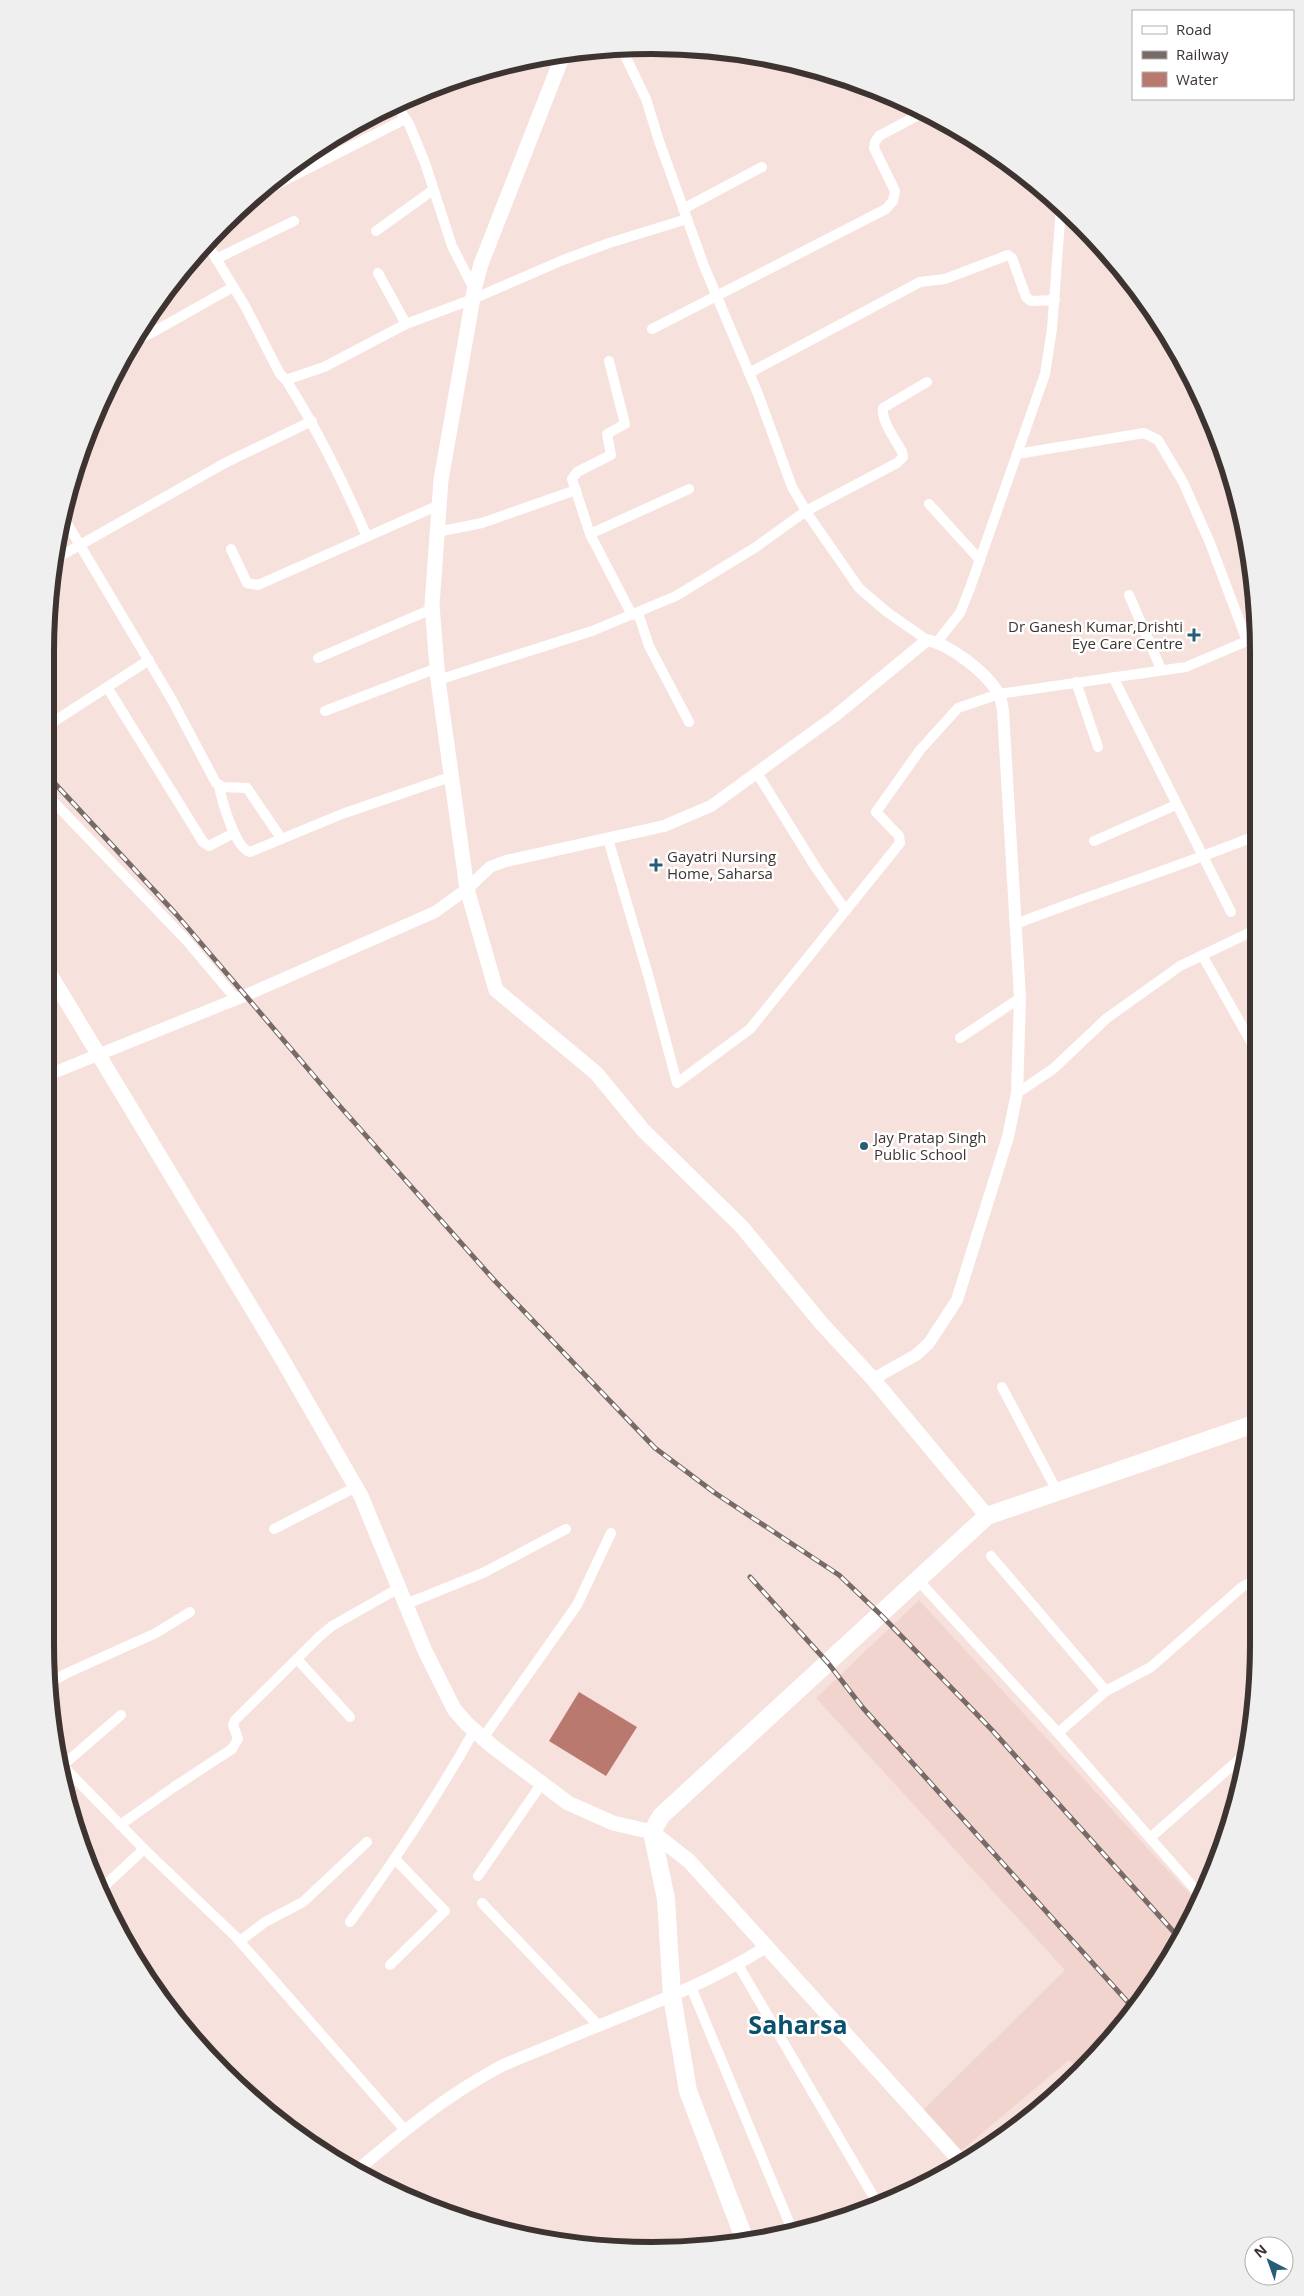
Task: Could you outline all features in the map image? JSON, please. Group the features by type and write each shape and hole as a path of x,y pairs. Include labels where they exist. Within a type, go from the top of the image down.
{"highway":[{"path":"743,2235 688,2092 672,1996 666,1899 652,1832 661,1816 987,1516 1250,1425"}],"main road":[{"path":"559,61 485,256 474,295 440,480 432,609 437,674 467,890 496,990 596,1073 643,1130 742,1227 822,1324 873,1378 987,1516"},
{"path":"54,981 281,1357 356,1487 426,1651 454,1709 478,1734 568,1803 613,1823 652,1832 689,1861 957,2158"}],"street":[{"path":"625,55 646,99 685,214 749,373 792,487 806,511 859,588 887,612 970,664 985,676 1000,694 1003,711 1020,998 1017,1093 1008,1137 956,1300 929,1344 916,1355 873,1378"},
{"path":"399,110 425,163 452,246 474,295"},
{"path":"652,329 886,209 894,202 895,190 874,148 874,142 879,136 918,115"},
{"path":"283,181 405,119"},
{"path":"286,380 324,367 406,324 474,295 685,214 762,167"},
{"path":"376,230 433,190"},
{"path":"54,1073 236,1000 435,912 467,890 478,877 490,868 506,861 664,826 711,806 835,716 932,641 960,613 1044,374 1052,329 1060,215"},
{"path":"216,259 294,220"},
{"path":"210,249 280,374 286,380 312,422 335,464 367,537"},
{"path":"749,373 920,282 945,279 1008,255 1012,258 1026,297 1030,301 1055,300"},
{"path":"378,273 406,324"},
{"path":"145,336 233,287"},
{"path":"609,361 625,421 622,426 607,434 611,455 574,474 572,479 590,534 635,614 649,646 689,722"},
{"path":"325,711 437,674 592,631 676,596 714,574 806,511 897,463 903,457 884,417 883,408 927,382"},
{"path":"62,555 225,463 312,422"},
{"path":"1017,454 1144,433 1158,440 1187,491 1250,637"},
{"path":"590,534 690,489"},
{"path":"437,532 482,523 576,490"},
{"path":"929,504 980,560"},
{"path":"231,549 247,582 258,586 439,506"},
{"path":"68,524 149,660 216,784 219,786 234,833 244,850 250,852 342,814 450,777"},
{"path":"1129,595 1162,669"},
{"path":"318,658 432,609"},
{"path":"608,839 649,978 677,1084 750,1029 900,843 900,836 877,815 876,810 920,750 949,715 963,706 1000,694 1113,676 1186,667 1250,641"},
{"path":"54,721 149,660"},
{"path":"1113,676 1231,912"},
{"path":"1076,682 1098,747"},
{"path":"107,687 203,842 209,846 234,833"},
{"path":"757,773 816,868 846,910"},
{"path":"219,786 247,788 281,838"},
{"path":"54,802 187,941 236,1000"},
{"path":"1094,841 1176,805"},
{"path":"1016,924 1135,879 1203,857 1250,838"},
{"path":"1017,1093 1054,1069 1107,1018 1180,966 1250,932"},
{"path":"1202,956 1250,1039"},
{"path":"960,1038 1020,998"},
{"path":"1002,1388 1057,1492"},
{"path":"274,1529 356,1487"},
{"path":"406,1604 483,1573 566,1529"},
{"path":"350,1922 395,1859 478,1734 577,1604 611,1533"},
{"path":"991,1556 1106,1691"},
{"path":"918,1580 1058,1733 1197,1891"},
{"path":"1058,1733 1106,1691 1151,1667 1242,1587 1250,1583"},
{"path":"120,1825 232,1749 238,1740 233,1725 235,1720 296,1659 332,1626 399,1588"},
{"path":"55,1680 156,1633 190,1612"},
{"path":"296,1659 350,1717"},
{"path":"65,1762 121,1715"},
{"path":"1150,1838 1239,1759"},
{"path":"68,1772 144,1849 240,1941 404,2130"},
{"path":"478,1876 542,1783"},
{"path":"240,1941 265,1922 303,1902 367,1842"},
{"path":"105,1886 144,1849"},
{"path":"390,1965 445,1911 395,1859"},
{"path":"482,1903 599,2026"},
{"path":"361,2167 404,2130 454,2094 497,2068 672,1996 766,1947"},
{"path":"737,1963 875,2199"},
{"path":"691,1986 790,2226"}],"shaded area":[{"path":"919,1600 1194,1898 1170,1943 1149,1976 1127,2008 1102,2038 1075,2067 1069,2060 961,2151 923,2110 1065,1970 816,1698"}],"water":[{"path":"579,1692 637,1727 606,1776 549,1741"}],"railway":[{"path":"54,783 176,914 337,1103 494,1280 655,1448 715,1493 839,1575 881,1615 992,1730 1175,1934"},
{"path":"750,1577 828,1663 863,1708 1130,2004"}],"place":[{"name":"Dr Ganesh Kumar,Drishti Eye Care Centre","path":"1194,635"},
{"name":"Gayatri Nursing Home, Saharsa","path":"656,865"},
{"name":"Jay Pratap Singh Public School","path":"864,1146"}],"district":[{"name":"Saharsa","path":"798,2024"}]}
